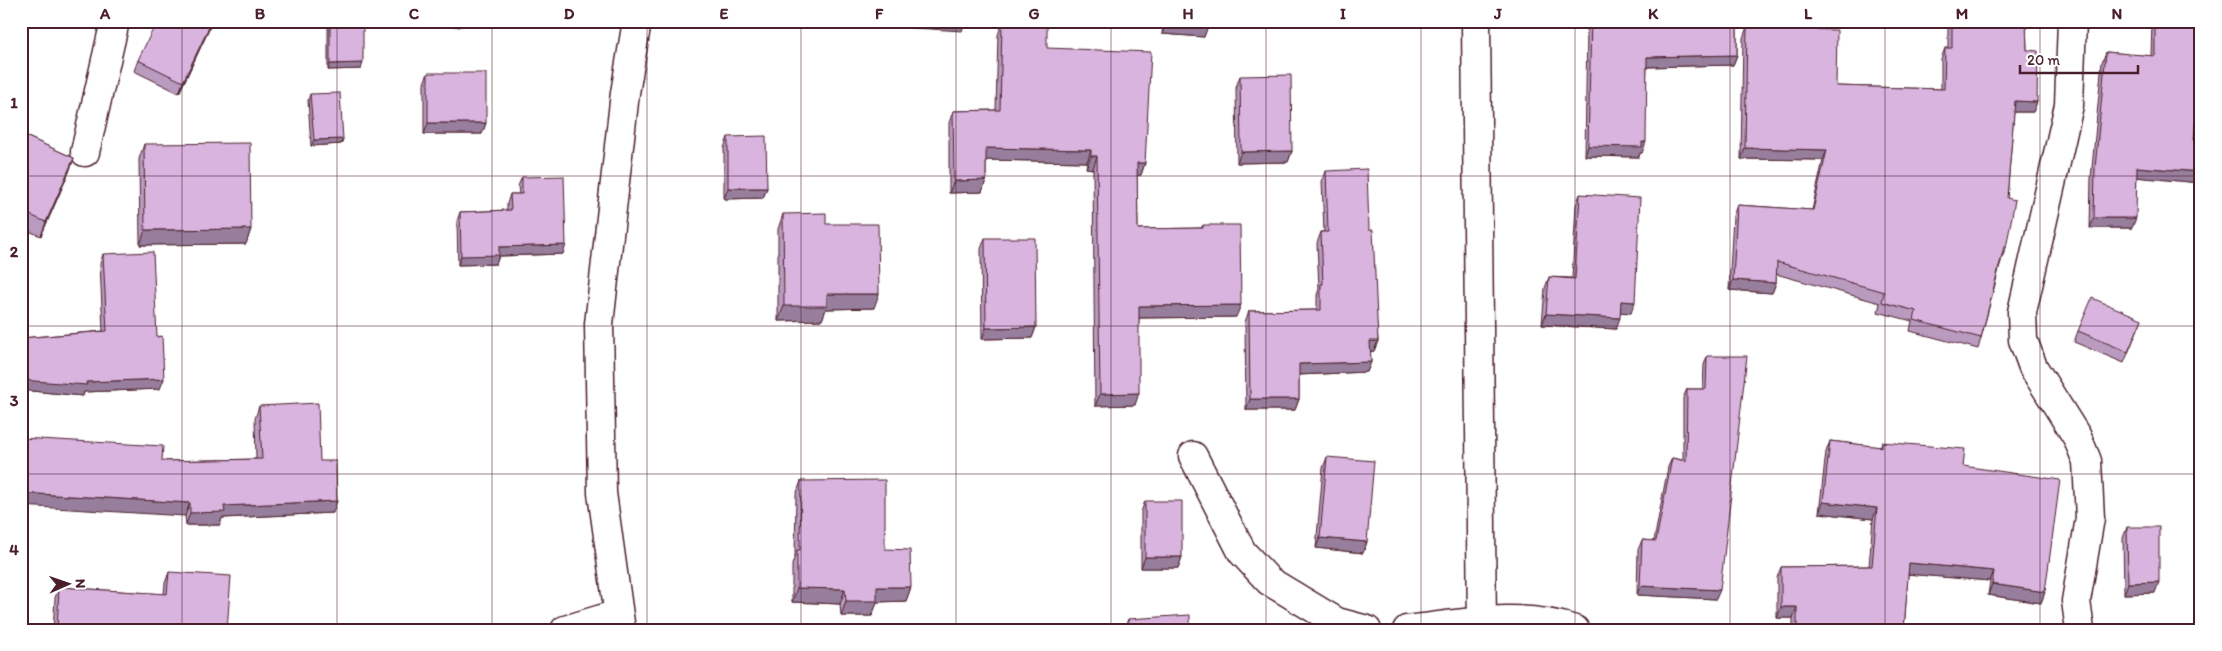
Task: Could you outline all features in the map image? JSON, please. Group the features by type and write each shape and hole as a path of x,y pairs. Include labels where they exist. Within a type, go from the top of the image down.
{"street":[{"path":"85,152 114,21"},
{"path":"564,630 620,622 602,493 599,324 625,93 637,21"},
{"path":"1476,21 1482,626"},
{"path":"2072,21 2069,105 2022,312 2023,340 2033,367 2077,437 2088,461 2090,518 2076,602 2080,630"},
{"path":"1193,456 1242,552 1269,581 1337,622 1367,630"},
{"path":"1406,630 1482,626 1539,620 1575,630"}],"building":[{"path":"157,21 212,21 183,82 138,60"},
{"path":"363,21 363,63 330,64 330,22"},
{"path":"1166,21 1209,21 1208,26 1166,23"},
{"path":"1591,21 1737,21 1737,55 1647,57 1646,142 1642,142 1642,147 1588,146"},
{"path":"1952,21 2026,21 2027,50 2038,51 2037,102 2015,101 2007,198 2015,200 2006,248 2004,247 1981,338 1914,320 1916,311 1882,302 1884,292 1777,262 1776,283 1733,280 1737,205 1813,210 1827,150 1745,148 1747,27 1837,30 1836,86 1944,89 1945,48 1952,48"},
{"path":"2155,21 2201,21 2194,141 2201,142 2201,172 2137,167 2136,218 2094,218 2095,168 2106,52 2155,56"},
{"path":"1002,23 1047,24 1047,48 1151,52 1145,163 1137,163 1138,229 1203,228 1203,225 1240,225 1241,305 1139,306 1139,393 1100,394 1097,156 1091,156 1091,150 986,148 986,180 954,181 953,111 1000,110"},
{"path":"428,73 486,73 486,123 428,123"},
{"path":"1291,75 1292,151 1241,152 1240,76"},
{"path":"340,93 343,139 314,140 310,94"},
{"path":"21,134 74,158 46,222 21,211"},
{"path":"766,136 767,188 728,188 728,137"},
{"path":"250,143 251,229 145,230 144,144"},
{"path":"1367,169 1369,230 1373,230 1378,341 1370,341 1371,362 1299,364 1299,399 1250,399 1249,311 1321,310 1321,284 1323,284 1321,232 1328,232 1326,171"},
{"path":"564,176 566,245 499,247 499,255 461,256 460,212 511,210 510,194 522,194 522,177"},
{"path":"1580,194 1640,198 1635,302 1621,301 1620,318 1546,314 1549,277 1575,279"},
{"path":"826,213 826,224 878,224 879,294 827,294 827,306 784,306 783,214"},
{"path":"985,238 1035,238 1036,327 986,328"},
{"path":"153,252 157,337 162,336 164,379 86,382 87,385 21,380 21,338 107,331 103,254"},
{"path":"2092,298 2142,319 2128,352 2078,331"},
{"path":"1707,356 1747,356 1720,590 1640,586 1642,540 1656,541 1672,458 1686,461 1687,389 1706,389"},
{"path":"318,403 320,461 336,461 337,501 224,506 225,512 190,513 190,503 21,493 21,438 163,446 162,461 262,459 259,406"},
{"path":"1830,441 1882,447 1882,442 1965,449 1963,466 2060,480 2045,592 1992,584 1994,571 1909,563 1904,630 1797,630 1797,607 1781,607 1781,567 1872,566 1877,508 1823,502"},
{"path":"1327,457 1374,461 1367,542 1320,538"},
{"path":"885,480 885,549 910,550 911,587 877,587 877,601 846,601 845,589 797,588 797,550 800,550 801,481"},
{"path":"1145,501 1182,501 1182,557 1145,557"},
{"path":"2127,527 2159,527 2159,582 2128,583"},
{"path":"169,572 231,576 227,630 57,630 59,587 167,594"},
{"path":"1190,615 1190,630 1128,630 1128,619"}]}
